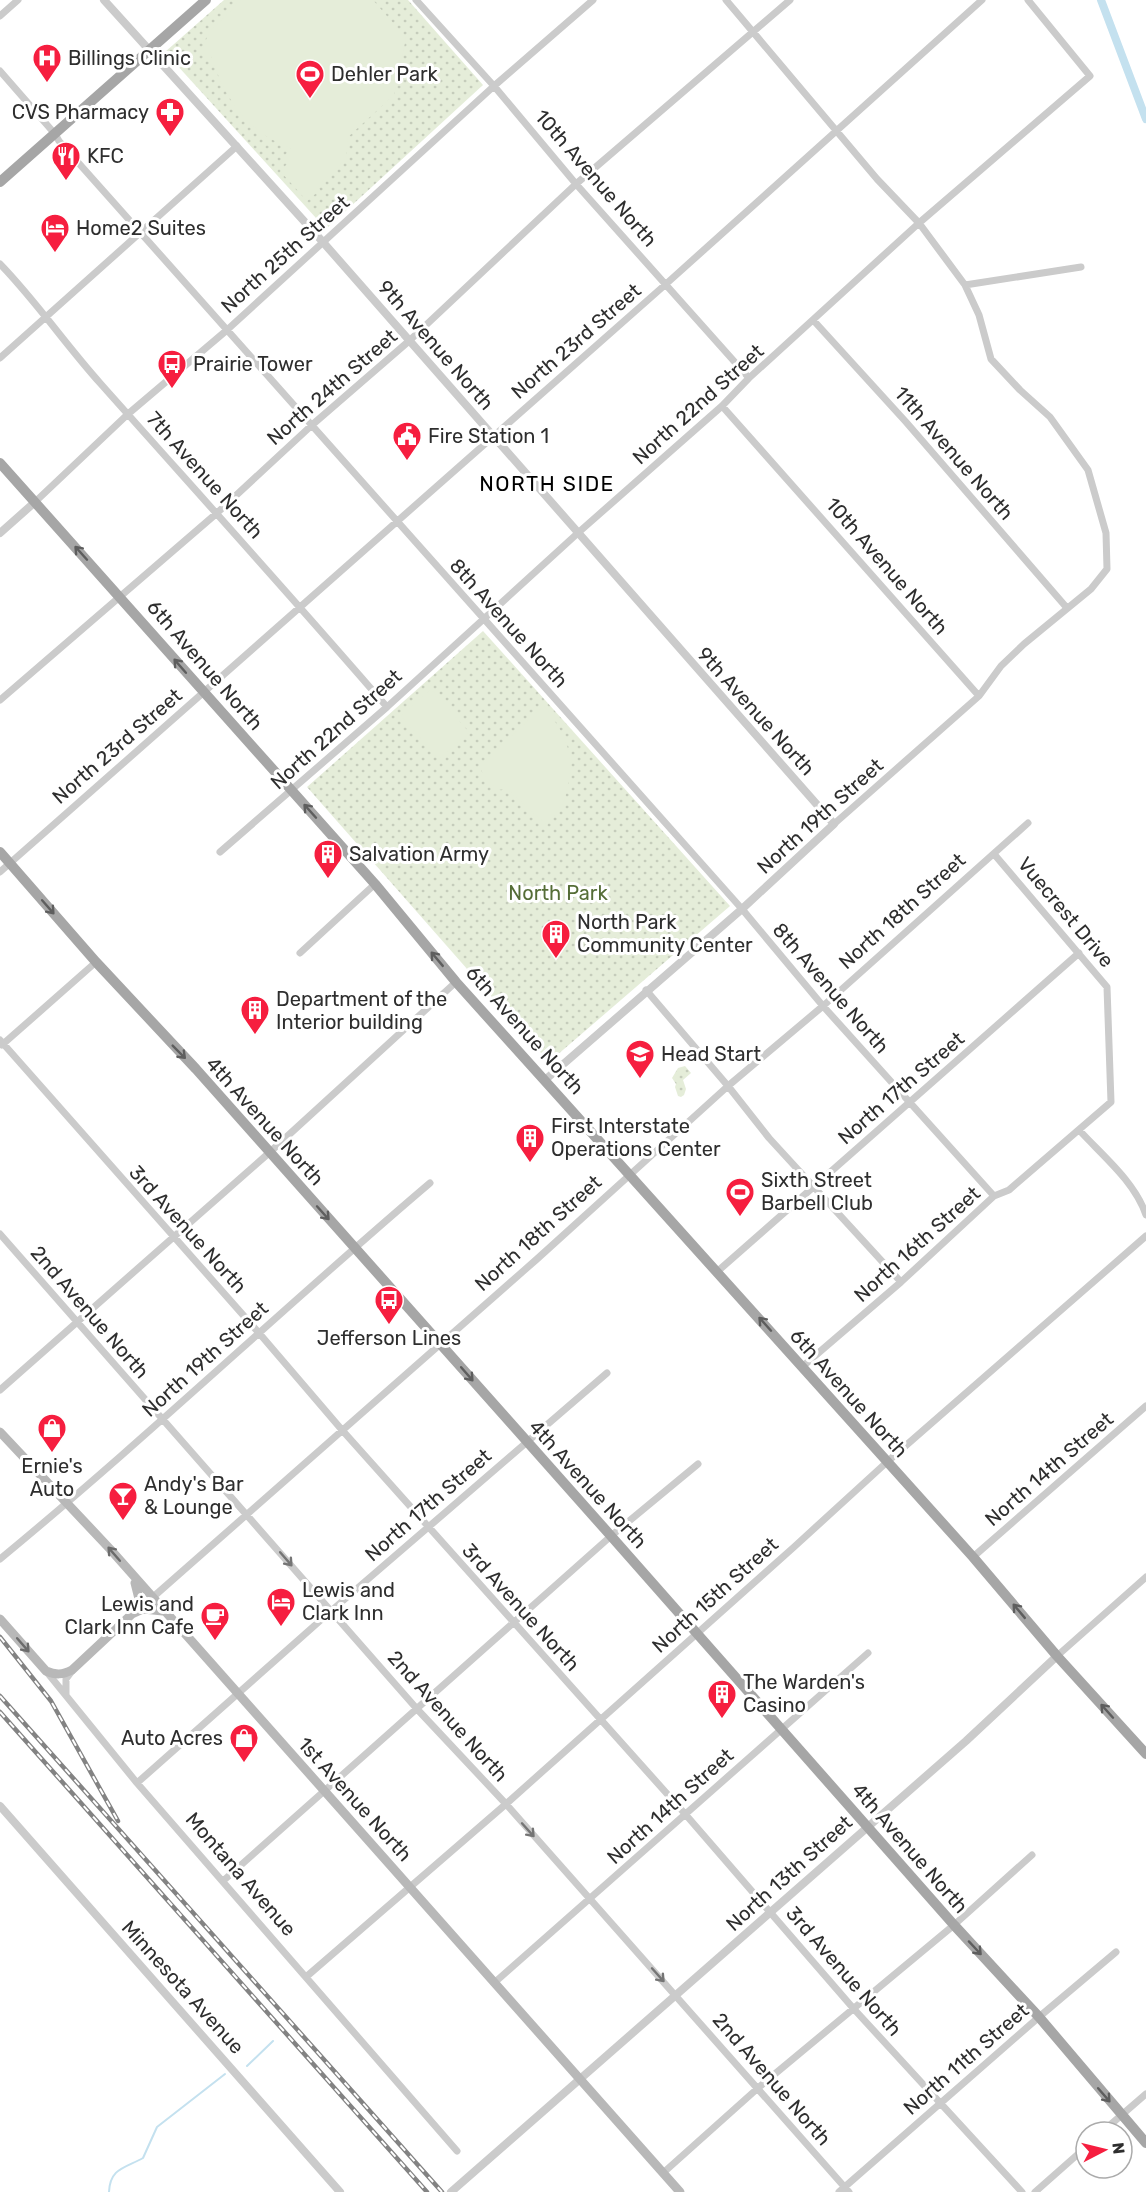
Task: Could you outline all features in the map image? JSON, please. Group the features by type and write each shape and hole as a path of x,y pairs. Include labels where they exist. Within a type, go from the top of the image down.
{"main road":[{"path":"0,182 206,0"},
{"name":"6th Avenue North","path":"0,463 375,884 456,982 718,1271 973,1557 1057,1656 1145,1750"},
{"name":"4th Avenue North","path":"0,852 96,962 441,1344 1038,2017 1146,2143"},
{"name":"1st Avenue North","path":"0,1432 164,1611 680,2192"},
{"path":"132,1614 139,1599 134,1578"},
{"path":"46,1671 55,1675 63,1675 72,1670 132,1614 143,1609 164,1611"},
{"name":"Montana Avenue","path":"0,1619 46,1671"}],"street":[{"path":"0,16 18,0"},
{"name":"9th Avenue North","path":"105,0 322,241 579,532 662,631 834,824"},
{"name":"10th Avenue North","path":"417,0 494,86 576,184 749,378"},
{"name":"North 25th Street","path":"0,533 128,414 227,330 322,241 593,0"},
{"path":"726,0 877,179 920,223 965,285 1081,267"},
{"name":"North 24th Street","path":"0,700 217,513 312,425 409,341 576,184 790,0"},
{"name":"North 23rd Street","path":"0,872 666,284 982,0"},
{"name":"North 22nd Street","path":"220,852 387,707 579,532 722,406 749,378 920,223 1090,76 1029,0"},
{"name":"8th Avenue North","path":"0,72 396,522 742,909 823,1006 994,1196"},
{"path":"0,358 237,147"},
{"name":"7th Avenue North","path":"0,264 86,367 387,707"},
{"name":"North 19th Street","path":"545,1080 742,909 979,696 1000,666 1091,590 1107,569 1106,533 1088,470 1050,417 1020,390 991,358 979,315 965,285"},
{"name":"11th Avenue North","path":"814,321 906,422 1067,608"},
{"name":"10th Avenue North","path":"722,406 979,696"},
{"name":"North 18th Street","path":"152,1598 441,1344 728,1086 823,1006 1028,823"},
{"name":"Vuecrest Drive","path":"994,854 1107,987 1111,1102"},
{"path":"300,953 375,884"},
{"name":"North 17th Street","path":"718,1271 1079,953"},
{"path":"1,1044 96,962"},
{"path":"0,1390 270,1152 456,982"},
{"path":"646,990 769,1138 901,1282"},
{"name":"3rd Avenue North","path":"1,1044 259,1333 513,1624 686,1815 853,2008 1022,2192"},
{"name":"North 16th Street","path":"802,1367 901,1282 994,1196 1009,1190 1111,1102"},
{"path":"1080,1131 1126,1180 1146,1215"},
{"name":"North 19th Street","path":"0,1559 163,1419 430,1183"},
{"name":"2nd Avenue North","path":"0,1234 417,1709 506,1804 758,2088 844,2190"},
{"name":"North 15th Street","path":"306,1977 506,1804 887,1462 1146,1236"},
{"name":"North 17th Street","path":"137,1783 331,1611 607,1373"},
{"name":"North 14th Street","path":"973,1557 1146,1406"},
{"path":"223,1881 611,1536 698,1464"},
{"name":"North 13th Street","path":"451,2192 966,1741 1146,1577"},
{"name":"North 14th Street","path":"494,1983 868,1653"},
{"path":"66,1696 66,1679 72,1670"},
{"name":"Montana Avenue","path":"46,1671 137,1783 458,2151"},
{"name":"Minnesota Avenue","path":"0,1806 340,2192"},
{"path":"663,2174 758,2088 954,1925 1032,1855"},
{"name":"North 11th Street","path":"844,2190 1038,2017 1116,1952"},
{"path":"1115,2120 1146,2094"},
{"path":"1035,2192 1074,2157"}],"green space":[{"path":"224,0 408,0 483,85 326,229 165,52"},
{"name":"Dehler Park","path":"242,0 373,0 406,38 394,95 348,137 346,159 317,186 320,190 307,201 280,171 289,162 285,155 291,149 266,136 246,119 231,100 219,78 210,53 200,53 210,31"},
{"name":"North Park","path":"483,631 730,906 549,1062 307,787"},
{"path":"431,689 469,732 439,759 401,716"},
{"path":"544,706 567,744 570,765 570,776 564,800 547,825 507,789 497,790 482,772 482,763"},
{"path":"685,1066 691,1073 683,1080 686,1089 681,1097 678,1096 676,1084 672,1078 678,1068"}],"waterway":[{"path":"1101,0 1146,119"},
{"path":"247,2066 273,2041"},
{"path":"109,2192 115,2173 143,2158 157,2127 225,2074"}],"railway":[{"path":"0,1637 51,1701 118,1821"},
{"path":"0,1696 442,2192"},
{"path":"0,1712 427,2192"}],"place":[{"name":"Billings Clinic","path":"47,84"},
{"name":"Dehler Park","path":"310,100"},
{"name":"CVS Pharmacy","path":"170,138"},
{"name":"KFC","path":"66,182"},
{"name":"Home2 Suites","path":"55,254"},
{"name":"Prairie Tower","path":"172,390"},
{"name":"Fire Station 1","path":"407,462"},
{"name":"Salvation Army","path":"328,880"},
{"name":"North Park Community Center","path":"556,960"},
{"name":"Department of the Interior building","path":"255,1036"},
{"name":"Head Start","path":"640,1080"},
{"name":"First Interstate Operations Center","path":"530,1164"},
{"name":"Sixth Street Barbell Club","path":"740,1218"},
{"name":"Jefferson Lines","path":"389,1326"},
{"name":"Ernie's Auto","path":"52,1454"},
{"name":"Andy's Bar & Lounge","path":"123,1522"},
{"name":"Lewis and Clark Inn","path":"281,1628"},
{"name":"Lewis and Clark Inn Cafe","path":"215,1642"},
{"name":"The Warden's Casino","path":"722,1720"},
{"name":"Auto Acres","path":"244,1764"}],"district":[{"name":"NORTH SIDE","path":"547,484"}]}
